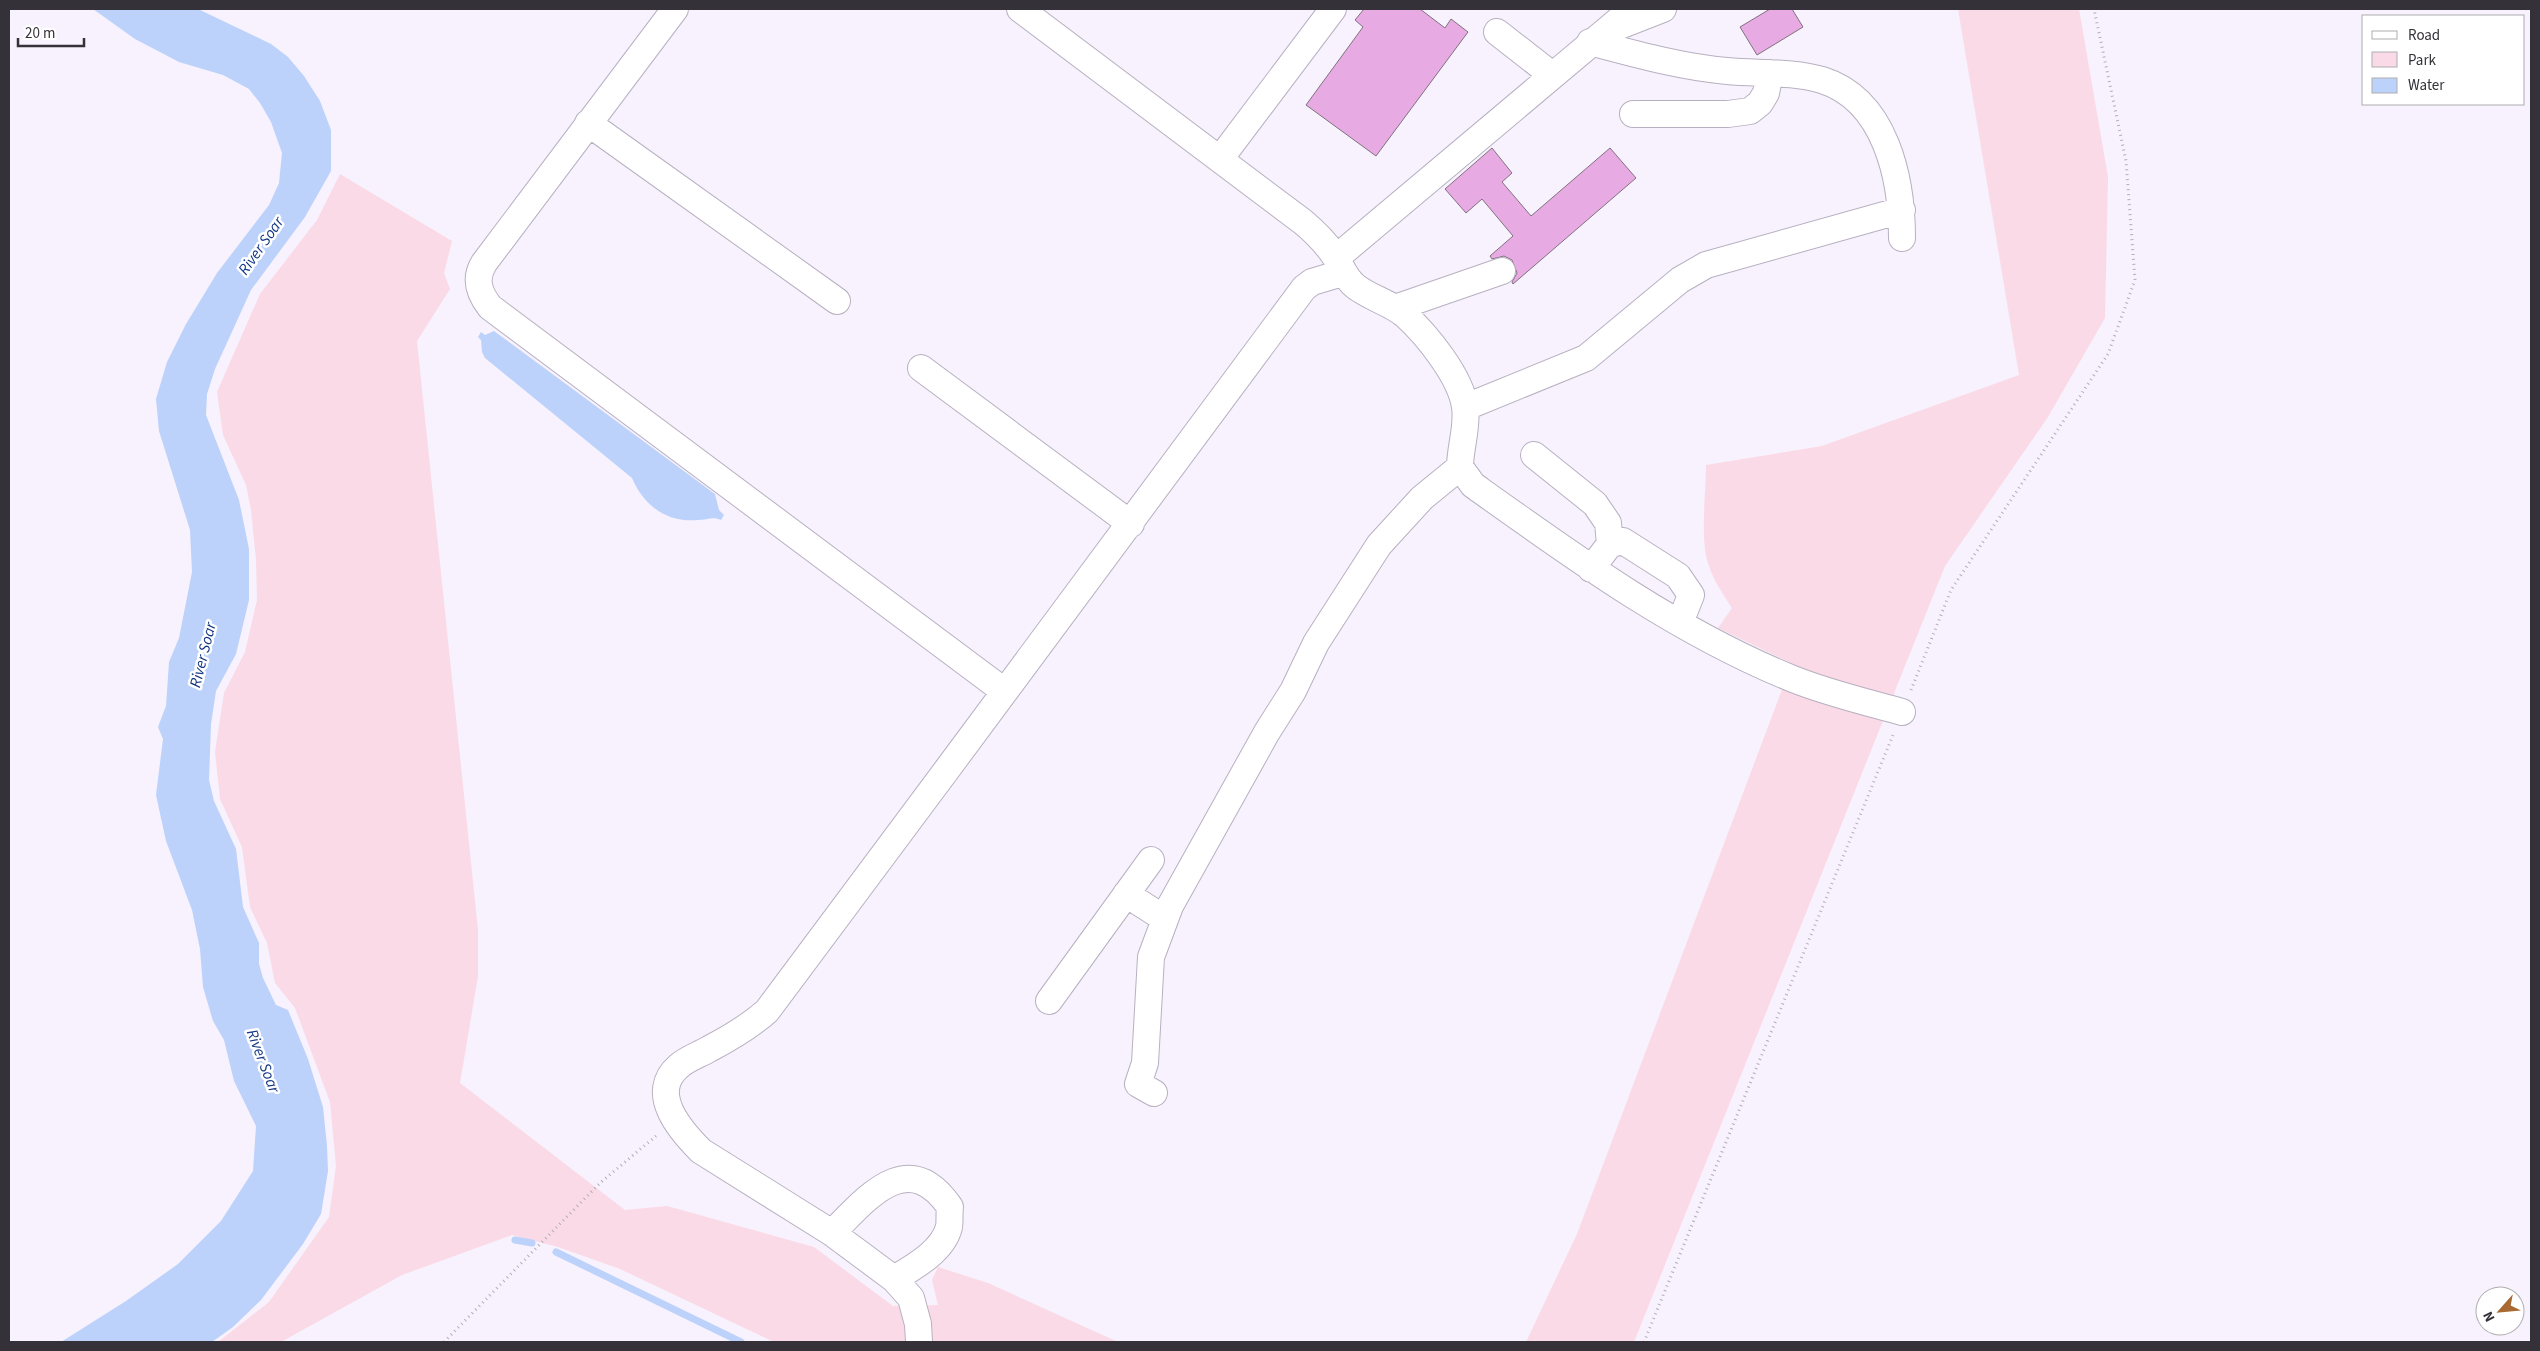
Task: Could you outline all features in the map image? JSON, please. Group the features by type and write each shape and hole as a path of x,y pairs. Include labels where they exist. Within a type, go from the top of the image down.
{"lane":[{"path":"675,9 588,122 479,270 478,281 486,302 490,307 1004,691"},
{"path":"1020,9 1303,222 1325,241 1339,265 1356,287 1395,308 1404,315 1433,346 1450,370 1466,407 1460,468 1473,485 1591,569 1680,623 1794,679 1902,712"},
{"path":"1220,158 1333,9"},
{"path":"919,1342 918,1324 911,1298 894,1279 832,1233 701,1152 674,1121 668,1107 666,1092 669,1080 677,1067 735,1035 767,1011 1004,691 1131,524 1304,288 1339,265 1552,75 1632,9"},
{"path":"1599,36 1663,9"},
{"path":"1497,32 1552,75"},
{"path":"1599,36 1660,60 1727,71 1821,80 1839,87 1858,100 1871,115 1882,134 1902,210 1902,238"},
{"path":"1633,114 1728,114 1750,111 1760,103 1766,93 1770,74"},
{"path":"588,122 837,301"},
{"path":"1466,407 1586,358 1680,280 1706,265 1902,210"},
{"path":"1395,308 1502,271"},
{"path":"921,368 1131,524"},
{"path":"1534,455 1595,504 1608,523 1610,544"},
{"path":"1154,1092 1138,1084 1145,1063 1151,957 1170,906 1267,732 1294,691 1316,643 1379,545 1422,498 1460,468"},
{"path":"1591,569 1610,544 1623,541 1678,576 1691,595 1680,623"},
{"path":"1049,1001 1151,860"},
{"path":"1126,894 1165,919"},
{"path":"832,1233 858,1207 883,1187 902,1178 918,1179 930,1184 950,1207 949,1228 941,1244 932,1253 894,1279"}],"path":[{"path":"1644,1342 1951,590 2108,354 2135,280 2126,161 2094,9"},
{"path":"444,1342 600,1183 674,1121"}],"green space":[{"path":"1958,9 2079,9 2108,177 2105,318 2048,417 1945,566 1634,1342 1526,1342 1577,1234 1789,671 1789,662 1718,628 1732,608 1713,575 1706,553 1704,529 1706,465 1822,446 2019,375"},
{"path":"340,174 452,241 444,273 450,289 417,341 478,930 478,976 460,1083 625,1210 667,1206 814,1247 893,1306 938,1305 932,1280 938,1267 988,1283 1118,1342 774,1342 620,1269 558,1247 512,1235 402,1275 281,1342 218,1342 269,1302 329,1217 336,1166 330,1102 295,1008 275,983 267,943 250,907 242,847 220,799 215,752 224,693 245,652 257,600 256,560 251,510 246,485 223,435 217,392 260,294 317,220"}],"water":[{"name":"River Soar","path":"93,9 198,9 271,44 288,57 304,76 320,101 331,130 331,171 305,217 251,290 215,369 207,394 206,415 239,500 249,549 249,600 236,654 216,691 211,724 209,780 214,801 236,849 243,907 259,943 259,964 263,978 276,1005 288,1010 308,1059 323,1107 328,1171 321,1214 303,1244 261,1300 233,1327 212,1342 61,1342 126,1301 178,1264 221,1221 253,1171 256,1126 234,1081 224,1040 213,1021 203,987 200,949 192,910 166,841 156,795 163,739 158,727 166,706 169,662 179,638 192,572 190,530 159,431 156,399 167,362 186,324 217,273 269,205 279,183 282,153 271,122 249,89 223,75 179,62 135,39"},
{"path":"494,331 715,494 719,510 724,515 721,520 715,518 701,520 676,519 658,511 643,497 632,478 485,358 482,352 481,340 478,337 481,332 485,335"}],"building":[{"path":"1364,9 1420,9 1445,28 1451,19 1468,32 1376,156 1306,105 1363,27 1355,20"},
{"path":"1770,9 1792,9 1803,27 1757,55 1740,27"},
{"path":"1492,148 1512,173 1502,182 1531,216 1610,148 1636,178 1513,284 1512,282 1517,273 1512,260 1504,256 1492,259 1490,256 1513,236 1482,199 1466,213 1445,189"}],"waterway":[{"path":"515,1240 532,1243"},
{"path":"556,1252 741,1342"}]}
